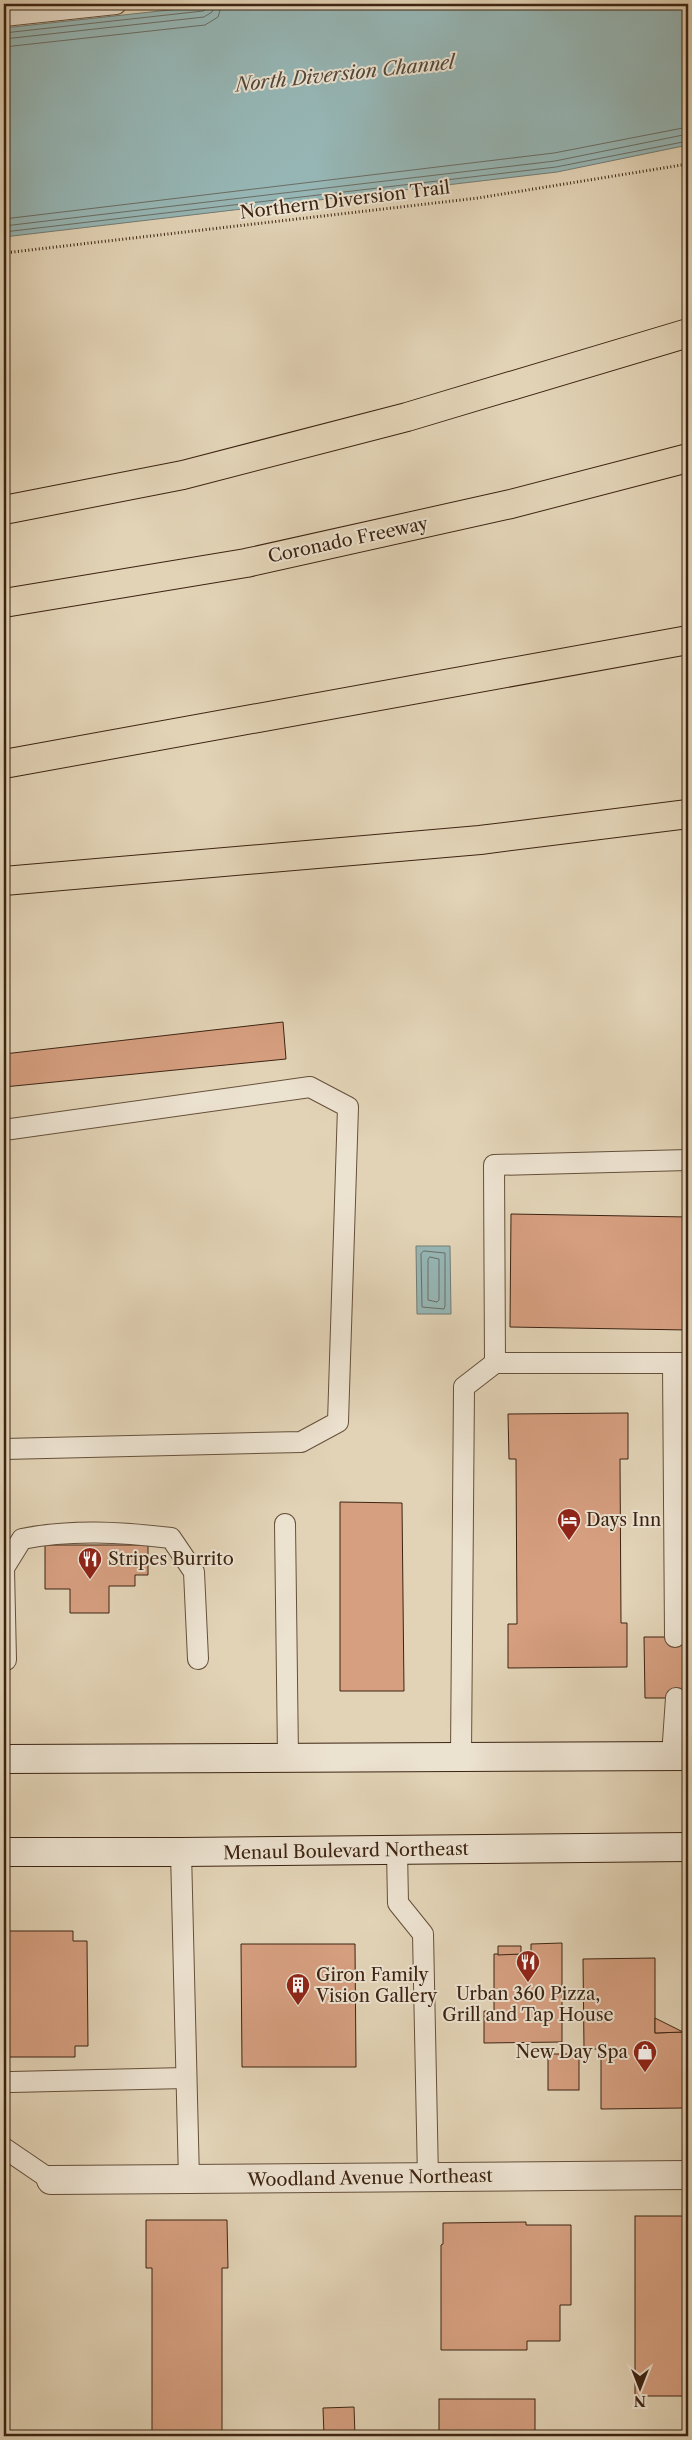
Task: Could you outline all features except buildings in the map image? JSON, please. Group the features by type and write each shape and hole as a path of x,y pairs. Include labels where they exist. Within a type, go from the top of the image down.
{"highway":[{"path":"4,510 183,475 388,422 688,333"},
{"name":"Coronado Freeway","path":"4,603 246,563 511,504 688,458"},
{"path":"4,764 688,640"},
{"path":"4,881 480,840 688,814"}],"main road":[{"path":"4,1759 462,1755 680,1756"},
{"name":"Menaul Boulevard Northeast","path":"4,1852 688,1847"},
{"name":"Woodland Avenue Northeast","path":"51,2180 688,2175"}],"lane":[{"path":"4,16 116,4"},
{"path":"4,1130 310,1087 348,1107 338,1422 301,1442 4,1449"},
{"path":"495,1363 494,1165 688,1160"},
{"path":"462,1755 464,1388 495,1363 681,1363 675,1637"},
{"path":"285,1524 288,1756"},
{"path":"6,1660 4,1569 22,1539 48,1534 124,1532 171,1538 194,1572 198,1659"},
{"path":"676,1698 680,1756"},
{"path":"397,1850 398,1904 423,1934 428,2178"},
{"path":"180,1852 189,2180"},
{"path":"11,2082 186,2078"},
{"path":"4,2148 51,2180"}],"path":[{"name":"Northern Diversion Trail","path":"4,253 478,198 688,164"}],"water":[{"name":"North Diversion Channel","path":"224,4 688,4 688,145 557,172 4,237 4,28"},
{"path":"416,1246 450,1246 451,1314 417,1314"}],"place":[{"name":"Days Inn","path":"569,1541"},
{"name":"Stripes Burrito","path":"90,1580"},
{"name":"Urban 360 Pizza, Grill and Tap House","path":"528,1983"},
{"name":"Giron Family Vision Gallery","path":"298,2006"},
{"name":"New Day Spa","path":"645,2073"}]}
